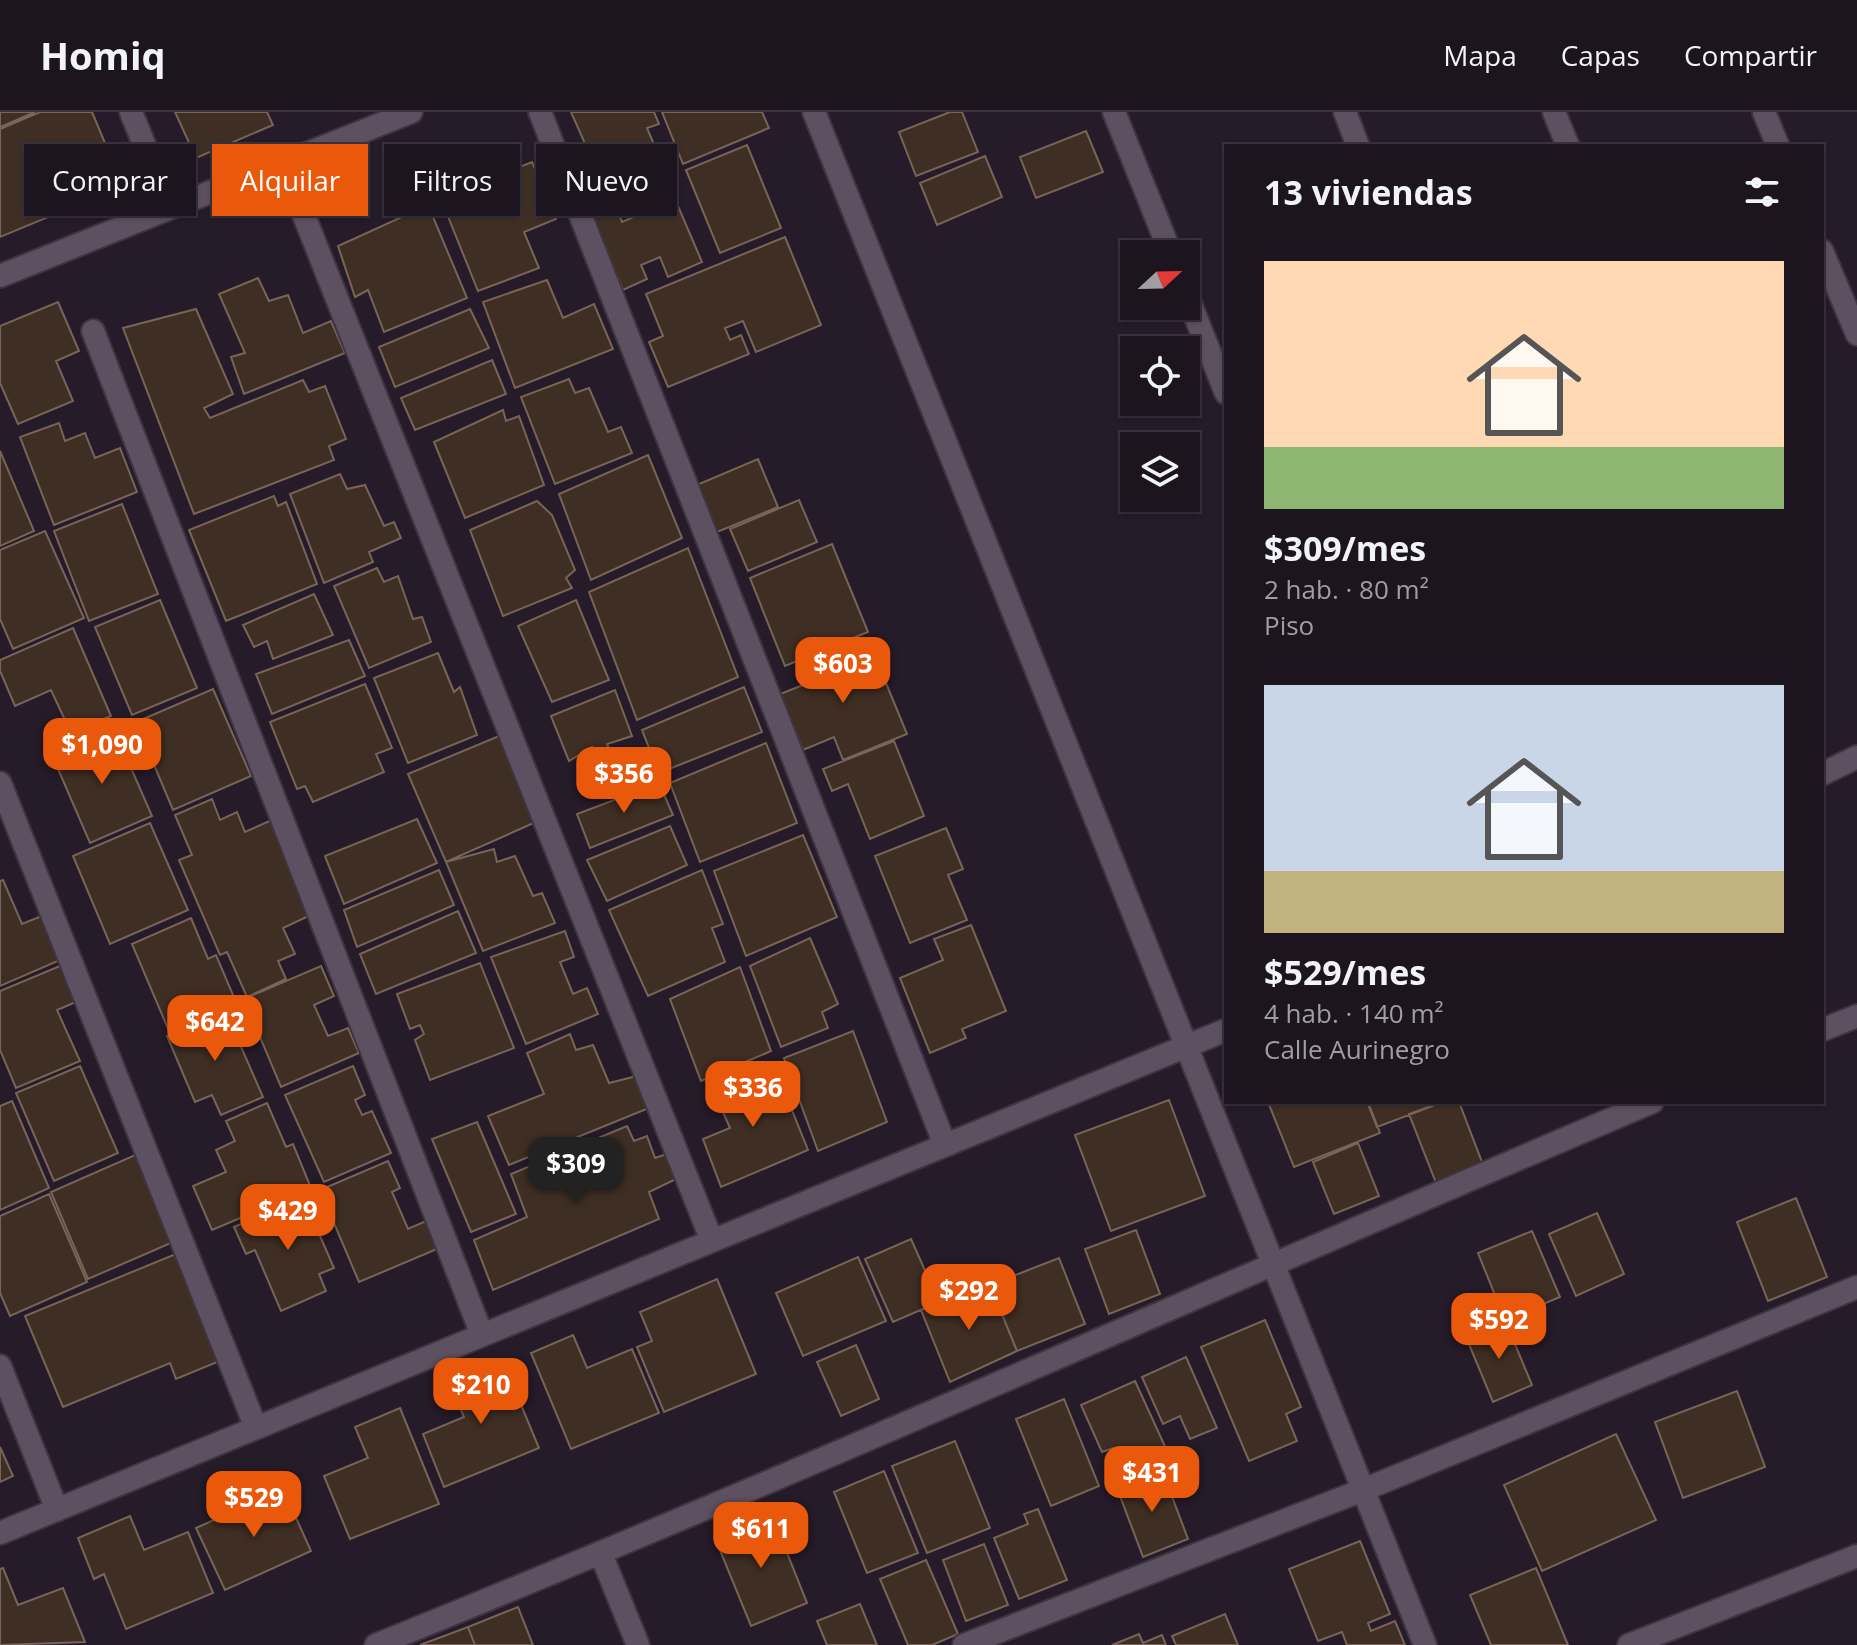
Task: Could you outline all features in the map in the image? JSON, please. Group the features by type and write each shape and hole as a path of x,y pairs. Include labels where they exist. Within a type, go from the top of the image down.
{"street":[{"path":"131,112 144,144"},
{"path":"331,144 411,112"},
{"path":"540,112 945,1145"},
{"path":"814,112 1425,1645"},
{"path":"1114,112 1165,240"},
{"path":"1345,112 1357,144"},
{"path":"1554,112 1567,144"},
{"path":"1764,112 1777,144"},
{"path":"0,276 150,216"},
{"path":"304,216 712,1241"},
{"path":"1824,256 1857,334"},
{"path":"1197,320 1224,388"},
{"path":"93,331 482,1335"},
{"path":"1824,773 1857,757"},
{"path":"0,783 256,1428"},
{"path":"1824,1029 1857,1016"},
{"path":"0,1533 1224,1031"},
{"path":"376,1645 601,1554 1272,1262 1647,1104"},
{"path":"964,1645 1363,1490 1857,1287"},
{"path":"0,1366 57,1510"},
{"path":"601,1554 638,1645"},
{"path":"1629,1645 1857,1556"}],"building":[{"path":"0,112 35,112 0,127"},
{"path":"40,112 92,112 105,144 24,144 24,216 51,216 0,237 0,129"},
{"path":"175,112 267,112 273,125 229,144 212,144 212,151 196,158 196,144 190,144"},
{"path":"571,112 654,112 659,124 647,128 654,144 585,144"},
{"path":"662,112 762,112 769,128 683,164"},
{"path":"950,112 962,112 978,152 916,176 899,132"},
{"path":"1086,131 1103,172 1036,198 1020,157"},
{"path":"747,145 781,228 720,253 686,170"},
{"path":"985,156 1002,197 937,225 920,183"},
{"path":"532,162 536,172 536,216 555,216 556,219 524,232 539,268 478,291 448,216 520,216 520,167"},
{"path":"677,204 702,262 668,277 660,257 641,265 647,279 623,290 592,216 619,216 622,222 636,216 677,216"},
{"path":"404,216 433,216 467,298 384,332 368,290 355,297 338,246"},
{"path":"785,237 821,325 756,352 743,321 725,328 730,340 741,335 749,354 668,387 649,342 663,336 646,294"},
{"path":"258,278 269,301 288,295 303,333 331,321 345,353 244,394 231,357 245,353 219,294"},
{"path":"547,280 563,318 594,304 613,349 515,388 483,302"},
{"path":"58,302 79,351 56,361 73,401 18,424 0,383 0,326"},
{"path":"196,309 233,394 204,408 210,418 303,380 309,392 325,386 346,439 329,446 334,460 194,514 123,328"},
{"path":"470,309 489,348 395,387 379,347"},
{"path":"492,360 506,394 415,430 401,398"},
{"path":"569,379 575,393 589,388 608,432 621,427 632,453 555,484 521,397"},
{"path":"503,410 506,421 519,416 544,485 465,518 434,442"},
{"path":"59,423 65,441 85,433 95,458 120,448 137,492 54,525 20,437"},
{"path":"0,451 34,531 0,546"},
{"path":"648,455 682,538 591,580 559,494"},
{"path":"758,459 778,507 712,534 692,487"},
{"path":"340,474 347,489 365,485 384,526 394,522 401,538 369,552 373,562 324,583 290,494"},
{"path":"274,496 278,506 286,502 317,584 226,621 189,530"},
{"path":"799,500 817,542 748,571 730,529"},
{"path":"537,501 552,515 575,570 566,578 572,588 503,616 470,530"},
{"path":"122,504 158,594 89,621 54,531"},
{"path":"45,531 84,618 13,649 0,619 0,550"},
{"path":"832,544 868,632 785,666 750,578"},
{"path":"688,548 738,677 637,720 589,592"},
{"path":"377,568 384,582 398,576 413,619 422,617 431,642 369,668 334,586"},
{"path":"314,594 333,635 273,659 267,641 254,647 243,625"},
{"path":"160,600 197,688 132,715 95,627"},
{"path":"576,600 609,680 552,702 518,626"},
{"path":"73,628 111,716 71,733 51,690 15,706 0,671 0,660"},
{"path":"349,640 365,676 272,714 256,674"},
{"path":"856,642 874,687 886,683 907,734 843,760 834,737 803,750 780,694 811,682 804,663"},
{"path":"438,653 454,692 460,687 477,735 408,763 374,678"},
{"path":"365,684 392,748 376,754 384,772 313,802 305,786 297,789 270,722"},
{"path":"744,687 762,732 659,773 642,730"},
{"path":"213,689 251,776 173,810 136,722"},
{"path":"615,690 632,736 607,744 612,756 597,763 592,747 569,761 551,716"},
{"path":"114,729 152,816 90,843 52,755"},
{"path":"499,736 536,822 446,862 408,774"},
{"path":"894,741 924,816 870,839 848,784 832,791 823,769"},
{"path":"766,743 797,823 700,862 670,783"},
{"path":"659,783 673,815 590,848 577,814"},
{"path":"212,799 220,820 237,812 245,832 274,819 315,913 283,928 295,954 278,961 286,979 247,997 227,952 220,955 179,860 192,855 175,815"},
{"path":"417,819 437,863 344,904 325,856"},
{"path":"150,823 188,910 110,944 73,856"},
{"path":"670,826 687,865 607,901 587,860"},
{"path":"946,828 963,869 948,875 967,920 910,943 875,856"},
{"path":"803,835 837,917 746,956 714,871"},
{"path":"494,849 497,862 515,856 533,896 542,893 555,923 483,951 446,862"},
{"path":"439,870 454,905 357,947 344,910"},
{"path":"702,870 723,924 712,928 725,962 648,996 609,910"},
{"path":"3,880 22,924 49,913 67,957 0,986 0,881"},
{"path":"458,911 476,953 376,994 360,954"},
{"path":"191,918 208,959 216,955 236,1002 169,1031 132,944"},
{"path":"971,925 1006,1011 962,1029 966,1038 930,1053 900,978 943,960 934,939"},
{"path":"565,931 574,957 560,962 573,994 587,988 598,1014 526,1044 491,957"},
{"path":"810,938 838,1004 822,1012 828,1028 781,1047 750,966"},
{"path":"67,963 83,999 57,1010 80,1061 16,1088 0,1050 0,991"},
{"path":"480,963 514,1048 430,1080 415,1040 424,1034 420,1025 410,1029 397,994"},
{"path":"321,966 334,996 314,1005 328,1036 348,1028 359,1053 281,1087 244,999"},
{"path":"740,967 771,1051 701,1081 670,999"},
{"path":"225,1010 263,1097 221,1115 212,1095 195,1102 167,1036"},
{"path":"853,1031 887,1122 818,1151 784,1058"},
{"path":"570,1034 576,1050 593,1045 609,1083 637,1076 649,1108 509,1165 488,1116 544,1094 527,1053"},
{"path":"80,1066 118,1153 54,1181 16,1093"},
{"path":"353,1066 365,1095 355,1100 362,1115 372,1111 391,1153 324,1182 285,1095"},
{"path":"768,1068 783,1105 789,1103 808,1150 721,1187 703,1139 730,1128 714,1091"},
{"path":"1169,1100 1205,1196 1111,1231 1075,1135"},
{"path":"12,1101 49,1188 0,1210 0,1106"},
{"path":"267,1103 286,1147 293,1144 311,1188 212,1230 193,1186 226,1172 216,1150 235,1141 226,1121"},
{"path":"1269,1104 1369,1104 1380,1133 1294,1167"},
{"path":"1368,1104 1432,1104 1433,1106 1377,1127"},
{"path":"1436,1104 1460,1104 1485,1170 1438,1188 1409,1114"},
{"path":"477,1122 516,1214 471,1232 432,1139"},
{"path":"627,1126 634,1141 647,1136 655,1158 667,1154 676,1179 649,1192 659,1219 493,1290 474,1240 527,1217 511,1174"},
{"path":"1358,1143 1379,1196 1334,1214 1313,1162"},
{"path":"142,1152 180,1239 88,1279 51,1192"},
{"path":"388,1161 400,1188 392,1192 408,1229 426,1221 437,1249 359,1282 320,1190"},
{"path":"49,1194 87,1282 10,1316 0,1293 0,1216"},
{"path":"303,1197 334,1268 319,1274 326,1291 281,1311 255,1250 246,1254 234,1227"},
{"path":"1796,1198 1827,1277 1768,1301 1737,1222"},
{"path":"1597,1213 1624,1274 1576,1296 1549,1234"},
{"path":"1136,1230 1160,1294 1109,1314 1085,1249"},
{"path":"1532,1231 1560,1297 1505,1320 1478,1253"},
{"path":"911,1239 939,1302 893,1322 865,1259"},
{"path":"183,1251 227,1358 176,1379 170,1363 63,1407 25,1316"},
{"path":"858,1257 886,1321 803,1356 776,1293"},
{"path":"1059,1258 1085,1324 1017,1351 990,1285"},
{"path":"717,1279 756,1374 664,1412 637,1347 652,1341 640,1312"},
{"path":"990,1285 1017,1351 950,1382 921,1310"},
{"path":"1265,1320 1301,1407 1286,1414 1297,1441 1249,1461 1201,1347"},
{"path":"1505,1320 1532,1385 1493,1402 1466,1337"},
{"path":"573,1335 587,1368 632,1349 659,1413 571,1449 531,1353"},
{"path":"856,1345 879,1399 841,1416 817,1362"},
{"path":"1186,1357 1217,1428 1190,1439 1180,1416 1163,1424 1142,1377"},
{"path":"502,1359 539,1448 444,1487 423,1434 464,1417 449,1381"},
{"path":"1135,1381 1168,1453 1125,1473 1113,1448 1102,1452 1081,1405"},
{"path":"1737,1391 1765,1467 1683,1498 1655,1422"},
{"path":"1064,1399 1099,1486 1051,1506 1016,1419"},
{"path":"400,1408 439,1504 350,1539 324,1476 368,1458 355,1427"},
{"path":"1616,1434 1656,1520 1542,1571 1504,1485"},
{"path":"955,1441 990,1528 927,1553 892,1466"},
{"path":"0,1447 13,1476 0,1482"},
{"path":"1162,1470 1188,1539 1143,1557 1117,1488"},
{"path":"884,1471 918,1553 867,1573 834,1492"},
{"path":"283,1489 311,1551 225,1590 196,1528"},
{"path":"1038,1509 1067,1580 1019,1599 994,1538 1028,1524 1024,1514"},
{"path":"772,1515 807,1603 751,1626 715,1538"},
{"path":"130,1516 144,1550 188,1532 213,1593 126,1629 104,1574 94,1579 78,1538"},
{"path":"1360,1541 1390,1614 1368,1623 1371,1631 1395,1621 1405,1645 1347,1645 1342,1632 1318,1641 1289,1569"},
{"path":"984,1544 1008,1605 966,1621 943,1560"},
{"path":"926,1560 958,1634 932,1645 908,1645 880,1579"},
{"path":"3,1568 18,1605 63,1588 85,1642 0,1645 0,1569"},
{"path":"1536,1568 1568,1645 1491,1645 1470,1595"},
{"path":"860,1604 877,1645 827,1645 817,1621"},
{"path":"518,1607 533,1645 475,1645 468,1627"},
{"path":"1225,1614 1238,1645 1176,1645 1172,1636"},
{"path":"468,1627 475,1645 420,1645"},
{"path":"1139,1634 1143,1643 1162,1635 1166,1645 1112,1645"}]}
